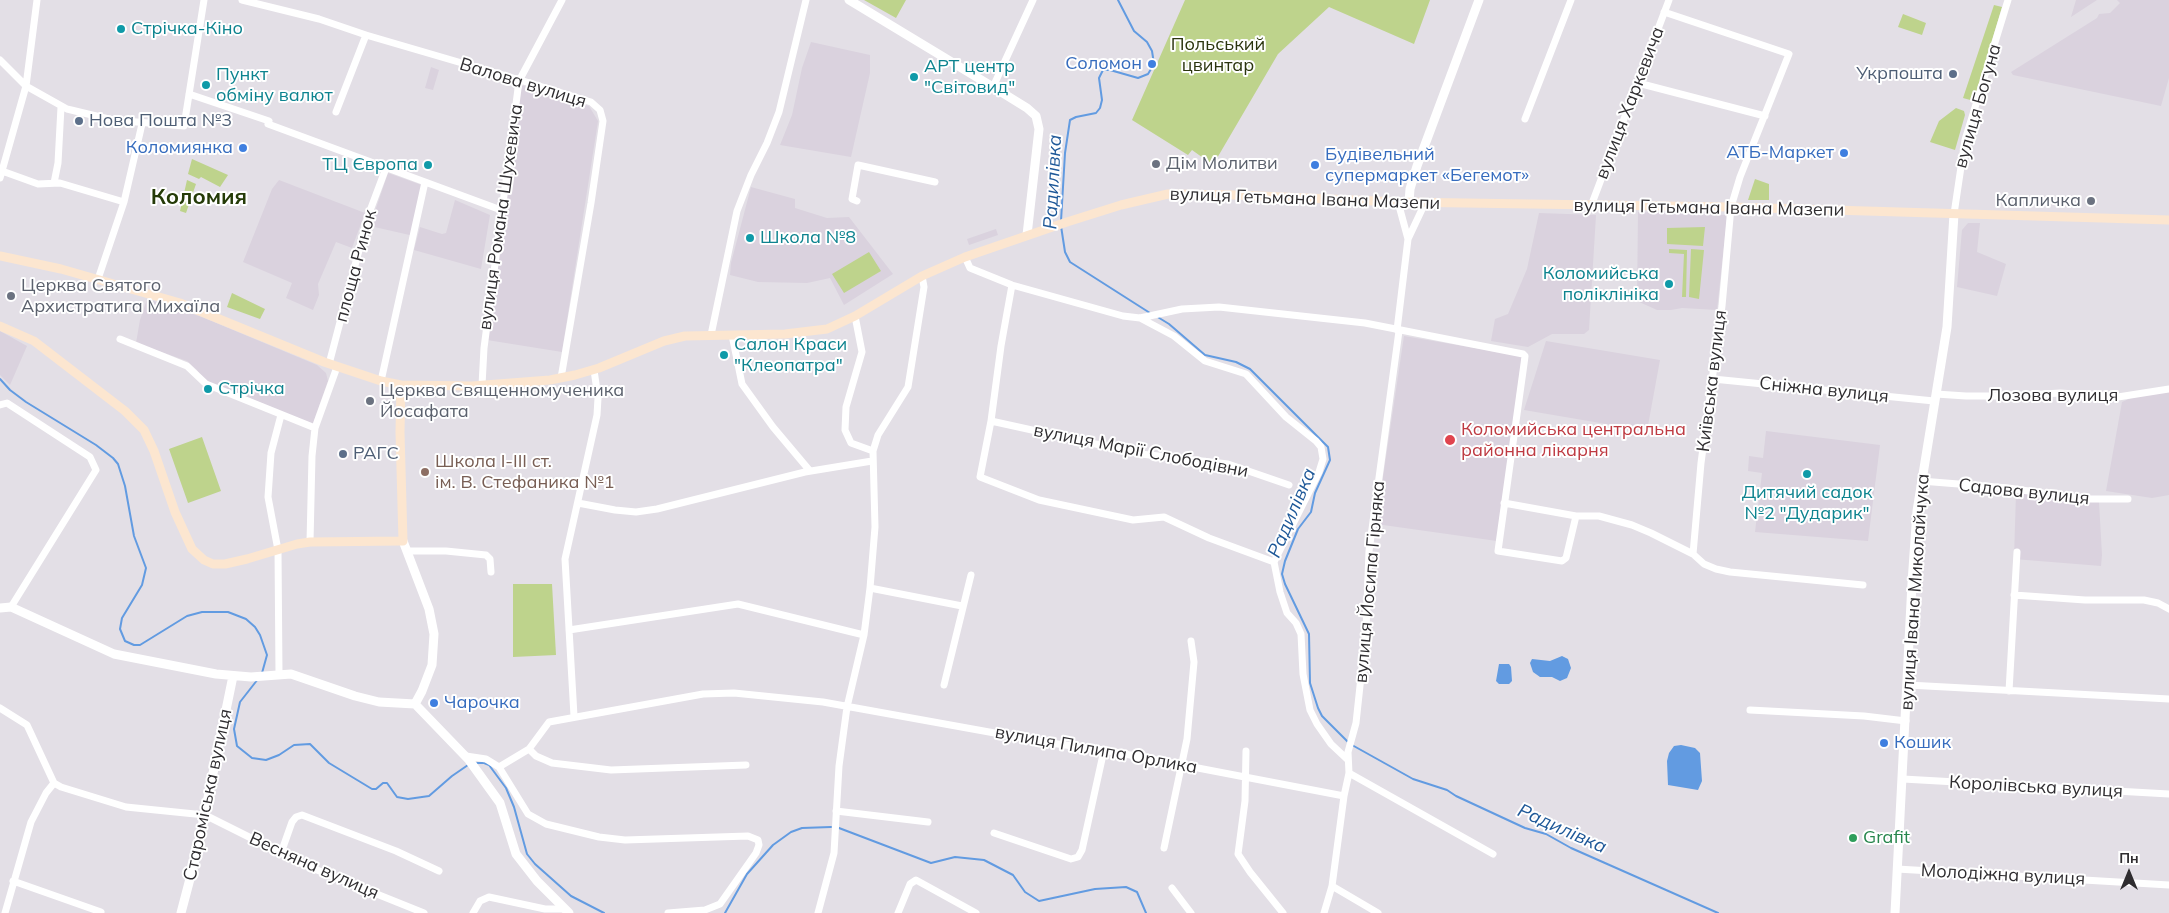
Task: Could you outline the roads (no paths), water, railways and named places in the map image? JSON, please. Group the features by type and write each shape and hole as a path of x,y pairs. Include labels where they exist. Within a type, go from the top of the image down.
{"main road":[{"name":"вулиця Гетьмана Івана Мазепи","path":"0,256 98,279 188,306 333,365 381,381 401,385 482,385 561,378 594,370 664,342 685,336 810,332 831,328 922,276 965,257 1055,225 1121,205 1168,194 1425,203 1731,207 2169,220"},
{"path":"0,326 34,341 125,411 144,430 154,451 175,512 192,549 204,560 213,564 225,564 310,542 404,541 400,432 401,385"}],"street":[{"path":"37,0 26,86 1,175 38,184 60,183 124,202"},
{"path":"0,60 26,86 61,107 105,118 142,124 184,126 204,0"},
{"name":"Валова вулиця","path":"242,0 319,19 366,36 520,80 591,102 600,110 602,121 591,203 561,378"},
{"name":"вулиця Романа Шухевича","path":"482,385 484,348 520,80 562,0"},
{"path":"711,335 737,212 779,112 806,0"},
{"path":"849,0 1032,112 1039,123 1027,235"},
{"path":"993,87 1033,0"},
{"path":"1409,202 1413,178 1479,0"},
{"path":"1524,119 1571,0"},
{"name":"вулиця Харкевича","path":"1591,206 1669,0"},
{"name":"вулиця Богуна","path":"1954,214 1965,140 2008,0"},
{"name":"Київська вулиця","path":"1664,12 1789,54 1740,177 1731,207 1722,306 1701,463 1693,554"},
{"path":"336,112 366,36"},
{"path":"1638,83 1765,116"},
{"path":"189,94 502,210"},
{"path":"54,183 58,163 61,107"},
{"path":"98,279 124,202 142,124"},
{"path":"857,201 852,199 858,165 935,182"},
{"name":"площа Ринок","path":"310,542 312,456 315,428 333,365 368,216 386,168"},
{"path":"381,381 425,182"},
{"path":"1398,202 1408,238"},
{"path":"1408,238 1425,203"},
{"name":"вулиця Івана Миколайчука","path":"1895,913 1912,583 1921,480 1947,326 1954,214"},
{"name":"вулиця Йосипа Гірняка","path":"1324,913 1332,886 1344,796 1349,773 1349,747 1356,723 1365,646 1369,551 1398,331 1408,238"},
{"path":"965,257 970,268 1012,285 1123,316 1140,318 1158,313 1219,307 1337,319 1383,326 1398,331 1524,355 1498,550 1562,562 1566,558 1576,516"},
{"path":"818,913 834,853 839,766 847,707 864,635 870,588 875,527 873,451 878,435 908,387 924,286 922,276"},
{"path":"1012,285 1001,346 991,422 980,477 1039,500 1133,520 1154,516 1164,517 1209,538 1274,562"},
{"path":"854,316 862,352 846,407 845,430 851,443 873,451"},
{"path":"1140,318 1174,336 1205,361 1246,374 1286,417 1321,447 1323,459 1319,472 1274,562 1280,592 1287,613 1296,623 1301,634 1303,674 1310,710 1331,744 1348,760"},
{"path":"732,335 742,384 790,449 810,471"},
{"path":"120,339 187,366 206,384 315,428"},
{"path":"574,716 565,558 597,415 598,398 594,370"},
{"name":"Сніжна вулиця","path":"1713,379 1935,398"},
{"name":"Лозова вулиця","path":"1935,398 2060,393 2118,397 2169,389"},
{"path":"4,404 90,457 96,470 10,607"},
{"path":"279,674 278,550 268,496 271,453 281,415"},
{"name":"вулиця Марії Слободівни","path":"991,422 1141,454 1228,464 1289,485"},
{"path":"578,503 615,510 636,512 650,510 810,471 872,461"},
{"name":"Садова вулиця","path":"1921,480 2008,488 2083,500 2128,499"},
{"path":"1504,503 1576,516 1599,516 1632,525 1693,554 1704,564 1730,572 1863,585"},
{"path":"404,541 428,609 434,634 432,665 415,704"},
{"path":"408,551 446,551 486,555 490,559 491,572"},
{"path":"2009,690 2017,552"},
{"path":"944,685 971,574"},
{"path":"870,588 962,606"},
{"path":"2014,596 2085,600 2144,600 2158,603 2169,609"},
{"path":"569,630 738,604 864,635"},
{"path":"0,608 10,607 114,654 233,676 251,677 291,674 355,696 380,702 415,704 466,756 500,803 516,854 537,881 567,911"},
{"path":"1164,848 1187,739 1194,671 1194,651 1191,641"},
{"name":"Староміська вулиця","path":"180,913 196,856 233,676"},
{"path":"1908,684 2169,699"},
{"name":"вулиця Пилипа Орлика","path":"530,749 549,722 708,693 734,693 813,701 1050,743 1104,750 1344,796"},
{"path":"0,708 27,724 54,783 68,790 117,805 205,815"},
{"path":"1750,710 1864,716 1906,721"},
{"path":"499,767 530,749 541,759 552,763 611,770 746,765"},
{"path":"994,833 1075,859 1078,857 1082,850 1104,750"},
{"path":"1246,751 1245,802 1238,854 1283,913"},
{"path":"466,756 486,759 499,767 505,773 528,814 546,824 599,837 625,840 748,836 757,839 759,844 756,853 720,904 709,910 668,913"},
{"path":"1349,773 1493,854"},
{"name":"Королівська вулиця","path":"1903,779 2169,794"},
{"path":"5,913 31,822 46,792 54,783"},
{"path":"836,811 928,822"},
{"name":"Весняна вулиця","path":"205,815 281,853 424,913"},
{"path":"281,853 294,819 302,815 396,851 439,871"},
{"name":"Молодіжна вулиця","path":"1897,869 2169,884"},
{"path":"898,913 910,884 916,880 976,913"},
{"path":"13,881 101,912"},
{"path":"1332,886 1378,913"},
{"path":"1172,888 1191,913"},
{"path":"473,913 478,903 490,897 545,909 567,911"}],"water":[{"path":"1562,656 1568,659 1571,668 1567,678 1560,681 1552,677 1540,677 1533,672 1530,663 1532,659 1550,661"},
{"path":"1499,664 1509,664 1511,667 1512,681 1509,684 1499,684 1496,681"},
{"path":"1681,745 1695,748 1700,753 1702,781 1698,790 1668,785 1667,761 1669,753 1674,746"}],"waterway":[{"name":"Радилівка","path":"1061,221 1065,153 1070,120 1096,113 1100,108 1102,100 1099,78 1103,70 1110,70 1138,78 1148,74 1154,64 1152,51 1147,42 1134,31 1118,0"},
{"name":"Радилівка","path":"1061,226 1065,252 1070,262 1150,313"},
{"name":"Радилівка","path":"1156,316 1169,324 1205,355 1236,362 1250,369 1328,447 1330,460 1315,493 1311,512 1298,529 1285,561 1282,574 1309,634 1310,683 1318,708 1322,716 1348,742"},
{"path":"0,379 10,390 26,402 96,445 118,464 125,486 134,536 146,568 142,585 122,618 120,629 125,641 134,645 140,645 187,616 202,612 228,612 246,619 255,627 260,635 267,655 262,673"},
{"path":"258,679 240,702 234,729 237,746 252,758 266,760 279,755 294,745 310,744 329,763 372,789 387,783 397,797 408,799 429,796 468,765"},
{"name":"Радилівка","path":"1352,745 1413,779 1447,790 1525,828 1546,834 1571,848 1718,913"},
{"path":"477,763 489,765 506,788 514,807 527,854 535,864 571,896 604,913"},
{"path":"725,913 747,874 773,845 791,832 802,828 831,827"},
{"path":"839,828 931,863 955,857 984,860 1013,875 1025,892 1039,901 1095,889 1126,887 1137,892 1146,913"}],"place":[{"name":"Стрічка-Кіно","path":"121,29"},
{"name":"Соломон","path":"1152,64"},
{"name":"Укрпошта","path":"1953,74"},
{"name":"АРТ центр \"Світовид\"","path":"914,77"},
{"name":"Пункт обміну валют","path":"206,85"},
{"name":"Нова Пошта №3","path":"79,121"},
{"name":"Коломиянка","path":"243,148"},
{"name":"АТБ-Маркет","path":"1844,153"},
{"name":"Дім Молитви","path":"1156,164"},
{"name":"ТЦ Європа","path":"428,165"},
{"name":"Будівельний супермаркет «Бегемот»","path":"1315,165"},
{"name":"Капличка","path":"2091,201"},
{"name":"Школа №8","path":"750,238"},
{"name":"Коломийська поліклініка","path":"1669,284"},
{"name":"Церква Святого Архистратига Михаїла","path":"11,296"},
{"name":"Салон Краси \"Клеопатра\"","path":"724,355"},
{"name":"Стрічка","path":"208,389"},
{"name":"Церква Священномученика Йосафата","path":"370,401"},
{"name":"Коломийська центральна районна лікарня","path":"1450,440"},
{"name":"РАГС","path":"343,454"},
{"name":"Школа I-III ст. ім. В. Стефаника №1","path":"425,472"},
{"name":"Дитячий садок №2 \"Дударик\"","path":"1807,474"},
{"name":"Чарочка","path":"434,703"},
{"name":"Кошик","path":"1884,743"},
{"name":"Grafit","path":"1853,838"}],"district":[{"name":"Коломия","path":"199,197"}],"park label":[{"name":"Польський цвинтар","path":"1218,55"}]}
